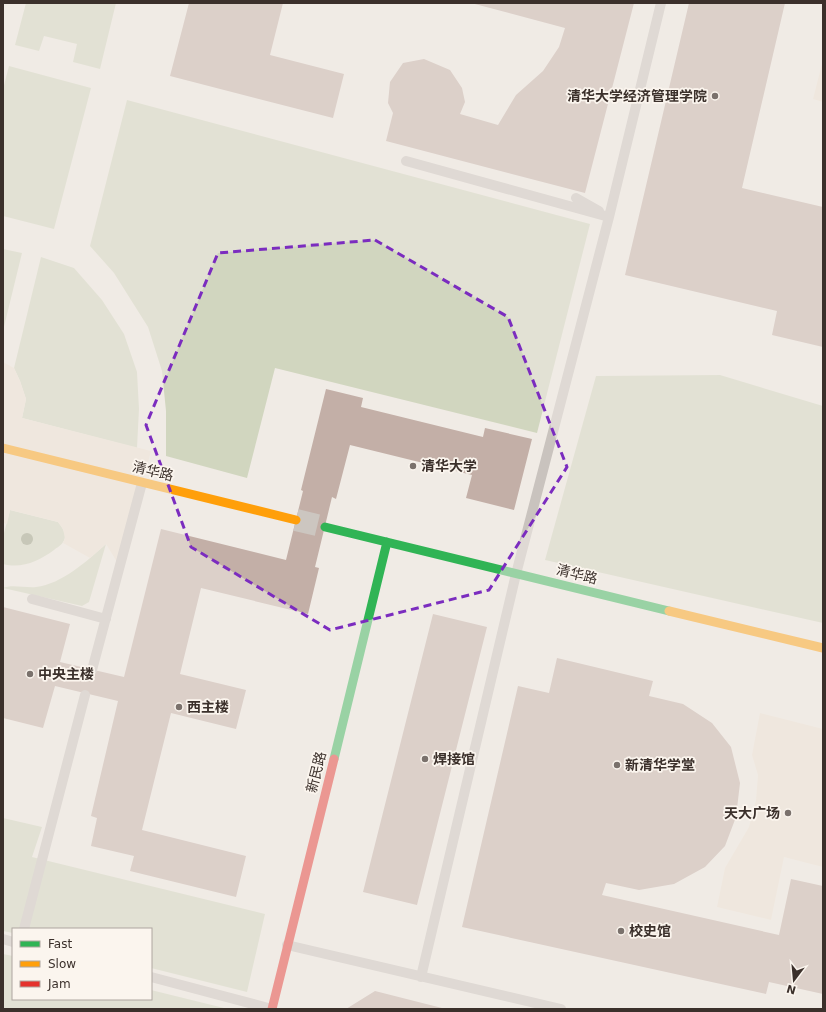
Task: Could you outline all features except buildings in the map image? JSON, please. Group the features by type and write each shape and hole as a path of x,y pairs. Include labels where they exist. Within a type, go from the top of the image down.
{"street":[{"name":"清华路","path":"3,448 296,520"},
{"name":"清华路","path":"325,527 823,648"},
{"name":"新民路","path":"272,1009 387,542"}],"lane":[{"path":"421,976 516,574 609,217 661,3"},
{"path":"406,161 609,217"},
{"path":"576,198 609,217"},
{"path":"92,670 142,483"},
{"path":"32,599 106,619"},
{"path":"24,928 85,695"},
{"path":"287,945 561,1009"},
{"path":"152,977 272,1009"}],"highlighted area":[{"path":"375,240 508,317 567,467 489,590 330,630 191,547 146,425 218,253"}],"green space":[{"path":"26,3 116,3 100,69 73,62 77,44 44,36 39,51 15,45"},
{"path":"9,66 91,88 54,229 3,216 3,89"},
{"path":"127,100 590,224 537,433 275,368 247,478 166,456 166,411 162,371 148,327 114,273 90,246"},
{"path":"3,249 22,253 3,331"},
{"path":"41,257 74,268 102,300 124,334 137,372 139,409 137,448 22,418 26,399 14,368"},
{"path":"720,375 823,406 823,623 545,560 596,376"},
{"path":"10,510 58,522 65,534 62,543 36,561 24,565 3,564 3,537"},
{"path":"106,544 89,602 82,606 3,588 10,586 36,587 46,585 65,577"},
{"path":"3,818 42,827 32,857 265,914 247,992 152,968 152,928 12,928 12,933 3,931"},
{"path":"3,954 12,956 12,1000 152,1000 152,990 224,1008 224,1009 3,1009"}],"shaded area":[{"path":"823,60 823,102 813,99"},
{"path":"3,362 14,368 20,381 26,399 22,418 151,451 120,567 106,544 90,558 63,543 65,538 63,529 58,522 10,510 7,524 3,523"},
{"name":"天大广场","path":"760,713 823,729 823,867 784,857 771,920 717,907 725,868 749,827 756,800 758,775 752,755"}],"tunnel":[{"path":"296,520 325,527"}],"traffic: fast":[{"path":"325,527 669,611"},
{"path":"334,759 387,542"}],"traffic: slow":[{"path":"3,448 296,520"},
{"path":"669,611 823,648"}],"traffic: jam":[{"path":"272,1009 334,759"}],"place":[{"name":"清华大学经济管理学院","path":"715,96"},
{"name":"清华大学","path":"413,466"},
{"name":"中央主楼","path":"30,674"},
{"name":"西主楼","path":"179,707"},
{"name":"焊接馆","path":"425,759"},
{"name":"新清华学堂","path":"617,765"},
{"name":"天大广场","path":"788,813"},
{"name":"校史馆","path":"621,931"}]}
